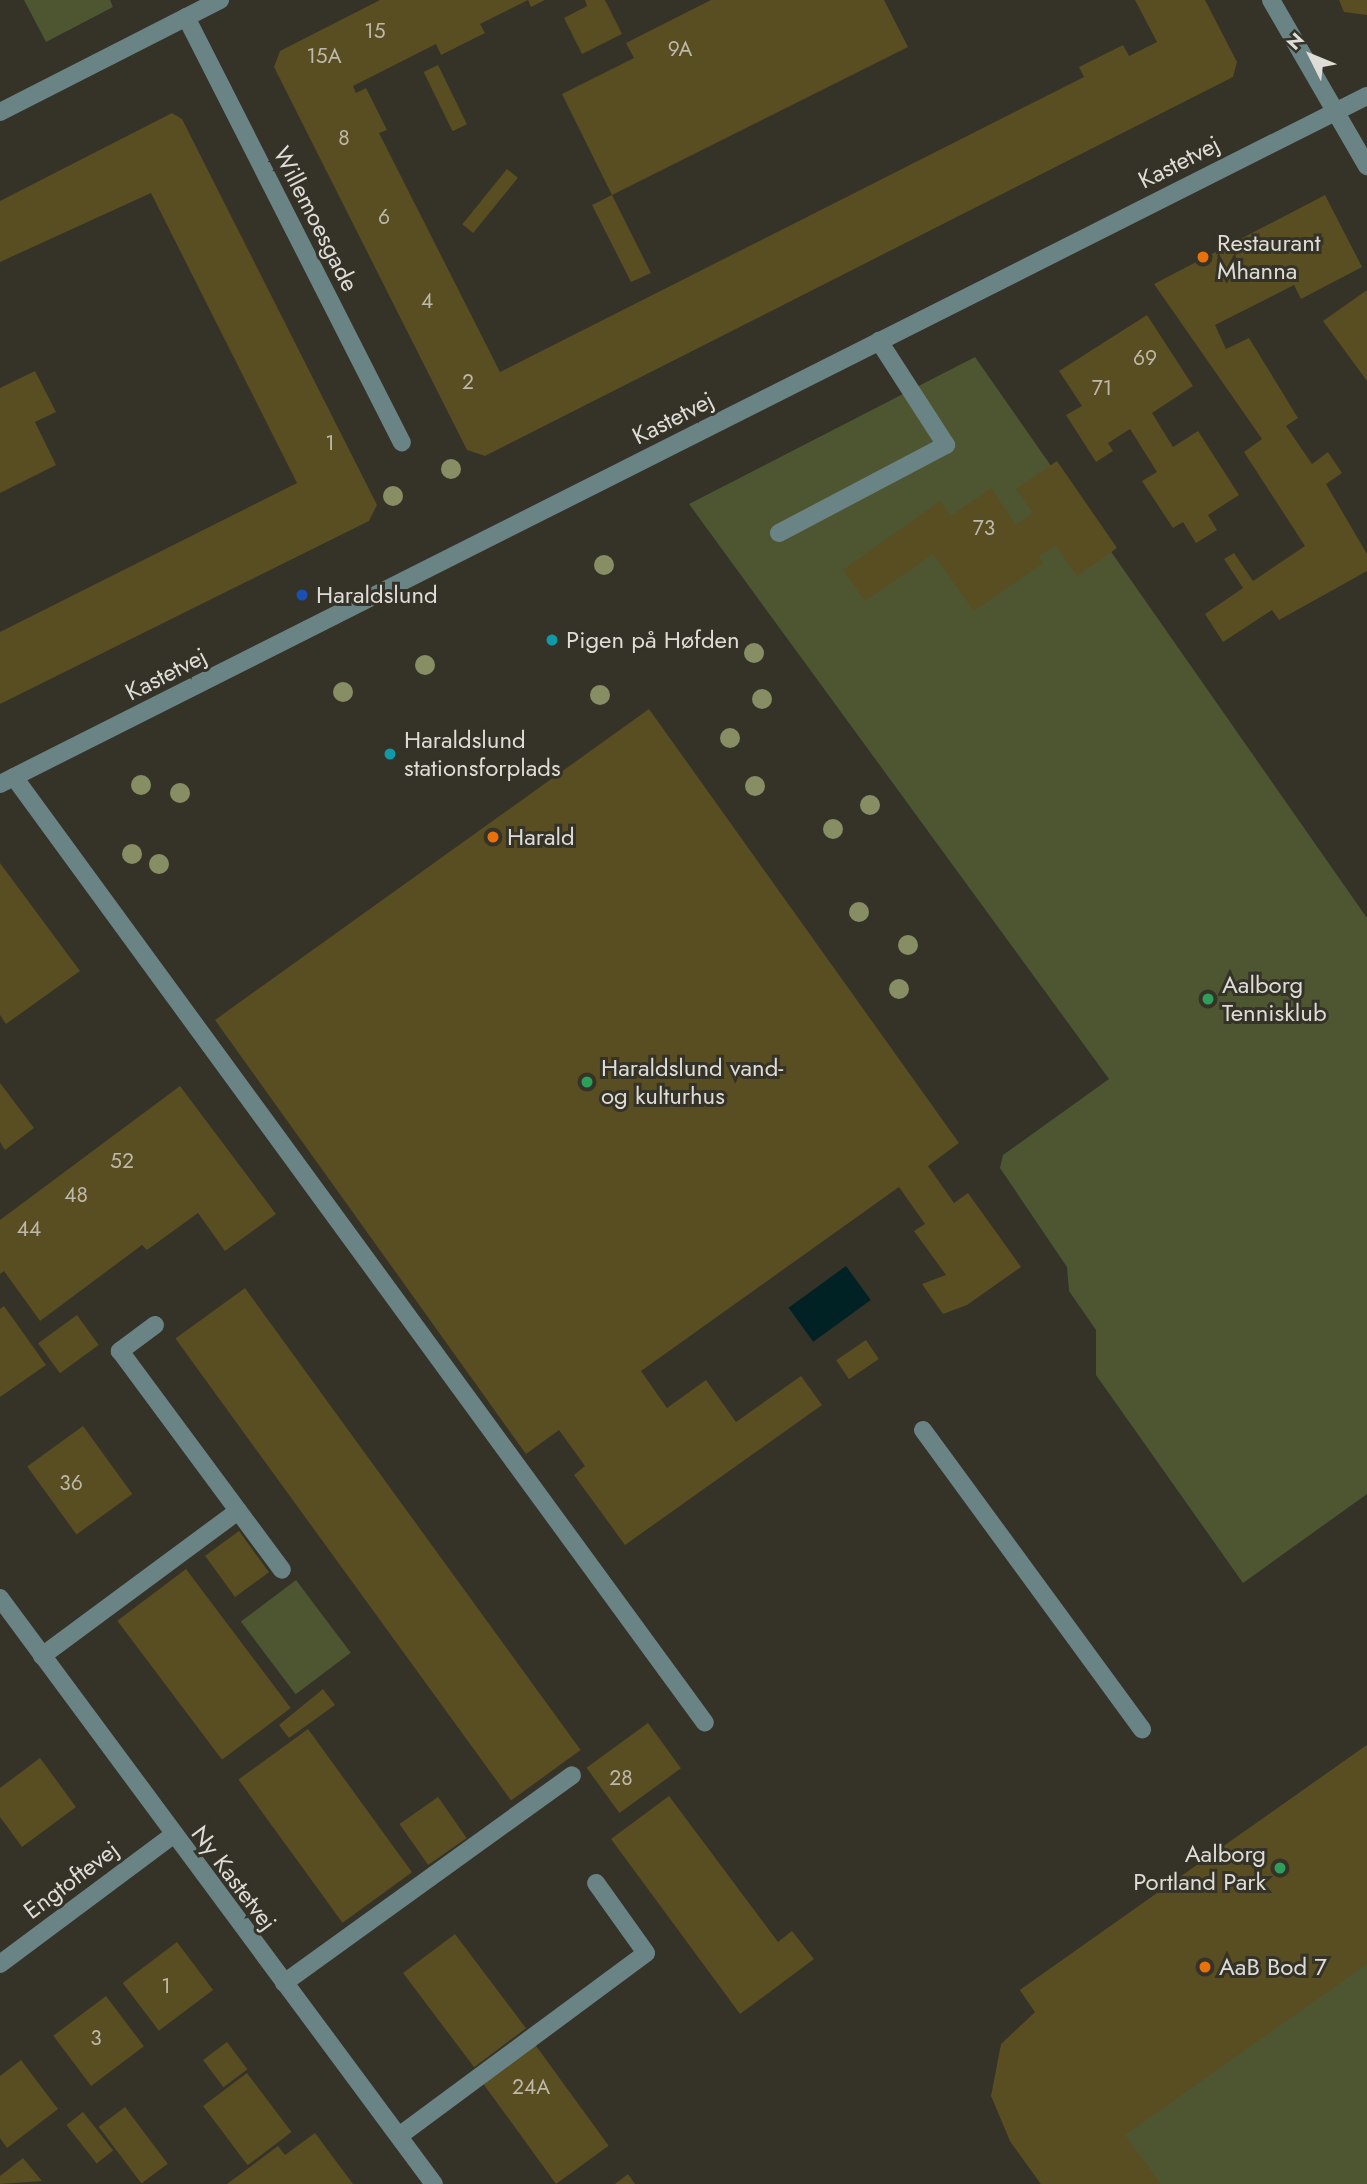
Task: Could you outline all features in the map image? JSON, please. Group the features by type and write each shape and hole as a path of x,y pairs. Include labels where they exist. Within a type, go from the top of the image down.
{"street":[{"path":"0,112 220,0"},
{"path":"1271,0 1332,113 1367,166"},
{"name":"Willemoesgade","path":"186,17 402,442"},
{"name":"Kastetvej","path":"7,781 1367,96"},
{"path":"779,533 946,445 880,341"},
{"path":"7,781 705,1723"},
{"path":"155,1325 120,1351 282,1570"},
{"path":"923,1430 1142,1730"},
{"path":"41,1656 239,1511"},
{"name":"Ny Kastetvej","path":"0,1598 172,1836 435,2184"},
{"path":"284,1983 572,1775"},
{"name":"Engtoftevej","path":"0,1964 172,1836"},
{"path":"399,2136 646,1953 596,1883"}],"green space":[{"path":"24,0 110,0 113,7 46,42"},
{"name":"Aalborg Tennisklub","path":"975,357 1367,918 1367,1494 1243,1583 1096,1375 1096,1330 1069,1291 1067,1267 1000,1168 1003,1155 1109,1079 689,504"},
{"path":"296,1580 351,1653 296,1694 241,1622"},
{"name":"Aalborg Portland Park","path":"1367,1745 1367,2184 1041,2184 1010,2141 1035,2012 1020,1990"}],"water":[{"path":"846,1266 871,1300 813,1342 789,1308"}],"building":[{"path":"380,0 528,0 480,24 485,33 441,55 436,44 353,86 356,93 366,88 387,130 379,133 500,372 1084,77 1079,67 1123,45 1129,56 1157,42 1135,0 1205,0 1237,62 1233,77 485,456 467,450 274,67 280,51"},
{"path":"528,0 545,0 531,7"},
{"path":"585,0 605,0 622,34 582,54 564,18 587,6"},
{"path":"711,0 884,0 908,47 612,195 562,94 634,58 626,43"},
{"path":"1339,0 1367,0 1367,15 1344,12"},
{"path":"438,65 467,124 453,131 424,72"},
{"path":"172,113 182,119 377,505 369,521 0,704 0,632 297,483 151,193 0,262 0,201"},
{"path":"507,169 518,178 473,233 462,224"},
{"path":"612,195 651,273 631,282 592,205"},
{"path":"1325,195 1362,267 1301,299 1294,285 1215,325 1226,349 1249,338 1298,418 1286,426 1312,464 1328,452 1342,473 1326,484 1367,554 1367,571 1279,620 1272,610 1223,642 1205,614 1243,588 1224,559 1234,553 1253,581 1305,546 1244,452 1262,439 1154,284"},
{"path":"1367,290 1367,381 1323,321"},
{"path":"1147,315 1193,386 1152,413 1173,447 1198,431 1239,495 1208,515 1217,530 1196,543 1183,522 1173,528 1142,481 1157,472 1130,429 1108,443 1113,451 1096,462 1066,415 1082,406 1059,371"},
{"path":"35,371 56,412 35,422 56,465 0,493 0,388"},
{"path":"1057,461 1117,548 1077,576 1055,545 1038,557 1043,563 974,611 933,554 865,601 843,570 940,501 951,516 991,488 1016,525 1033,513 1016,489"},
{"name":"Haraldslund vand- og kulturhus","path":"649,709 959,1143 928,1166 954,1203 968,1193 1021,1267 967,1305 943,1314 922,1284 946,1275 914,1231 925,1224 899,1187 641,1371 667,1408 706,1380 736,1422 801,1376 822,1405 625,1545 574,1475 585,1466 559,1430 526,1454 215,1020"},
{"path":"0,863 80,971 6,1024 0,1015"},
{"path":"0,1083 34,1128 5,1150 0,1142"},
{"path":"180,1086 276,1214 225,1251 198,1213 147,1250 142,1245 40,1321 4,1271 0,1274 0,1220"},
{"path":"245,1288 581,1750 511,1800 175,1339"},
{"path":"4,1306 46,1365 0,1397 0,1309"},
{"path":"77,1315 99,1345 60,1373 38,1343"},
{"path":"866,1340 879,1359 849,1379 836,1360"},
{"path":"83,1426 132,1494 77,1535 27,1467"},
{"path":"239,1531 269,1572 235,1597 205,1556"},
{"path":"186,1569 291,1708 222,1760 117,1621"},
{"path":"323,1689 335,1705 289,1738 279,1725"},
{"path":"648,1723 681,1768 619,1813 587,1768"},
{"path":"308,1729 412,1872 342,1923 238,1780"},
{"name":"Aalborg Portland Park","path":"1367,1745 1367,1964 1125,2135 1161,2184 1041,2184 1010,2141 991,2096 1001,2044 1035,2012 1020,1990"},
{"path":"40,1758 76,1807 22,1847 0,1817 0,1788"},
{"path":"669,1796 778,1942 792,1931 814,1959 740,2014 611,1839"},
{"path":"438,1797 467,1838 428,1865 399,1824"},
{"path":"455,1934 526,2028 474,2067 403,1973"},
{"path":"177,1942 213,1990 159,2031 123,1983"},
{"path":"106,1996 144,2046 91,2086 53,2036"},
{"path":"227,2042 247,2069 224,2087 203,2060"},
{"path":"534,2043 609,2146 556,2184 481,2081"},
{"path":"21,2060 58,2109 7,2148 0,2138 0,2076"},
{"path":"247,2073 292,2132 248,2165 203,2106"},
{"path":"125,2107 168,2164 141,2184 99,2127"},
{"path":"83,2112 113,2151 97,2164 66,2125"},
{"path":"315,2133 353,2184 227,2184 278,2146 285,2155"},
{"path":"23,2158 42,2181 0,2184 0,2176"},
{"path":"628,2174 635,2184 615,2184"}],"place":[{"name":"Restaurant Mhanna","path":"1203,257"},
{"name":"Haraldslund","path":"302,595"},
{"name":"Pigen på Høfden","path":"552,640"},
{"name":"Haraldslund stationsforplads","path":"390,754"},
{"name":"Harald","path":"493,837"},
{"name":"Aalborg Tennisklub","path":"1208,999"},
{"name":"Haraldslund vand- og kulturhus","path":"587,1082"},
{"name":"Aalborg Portland Park","path":"1280,1868"},
{"name":"AaB Bod 7","path":"1205,1967"}]}
